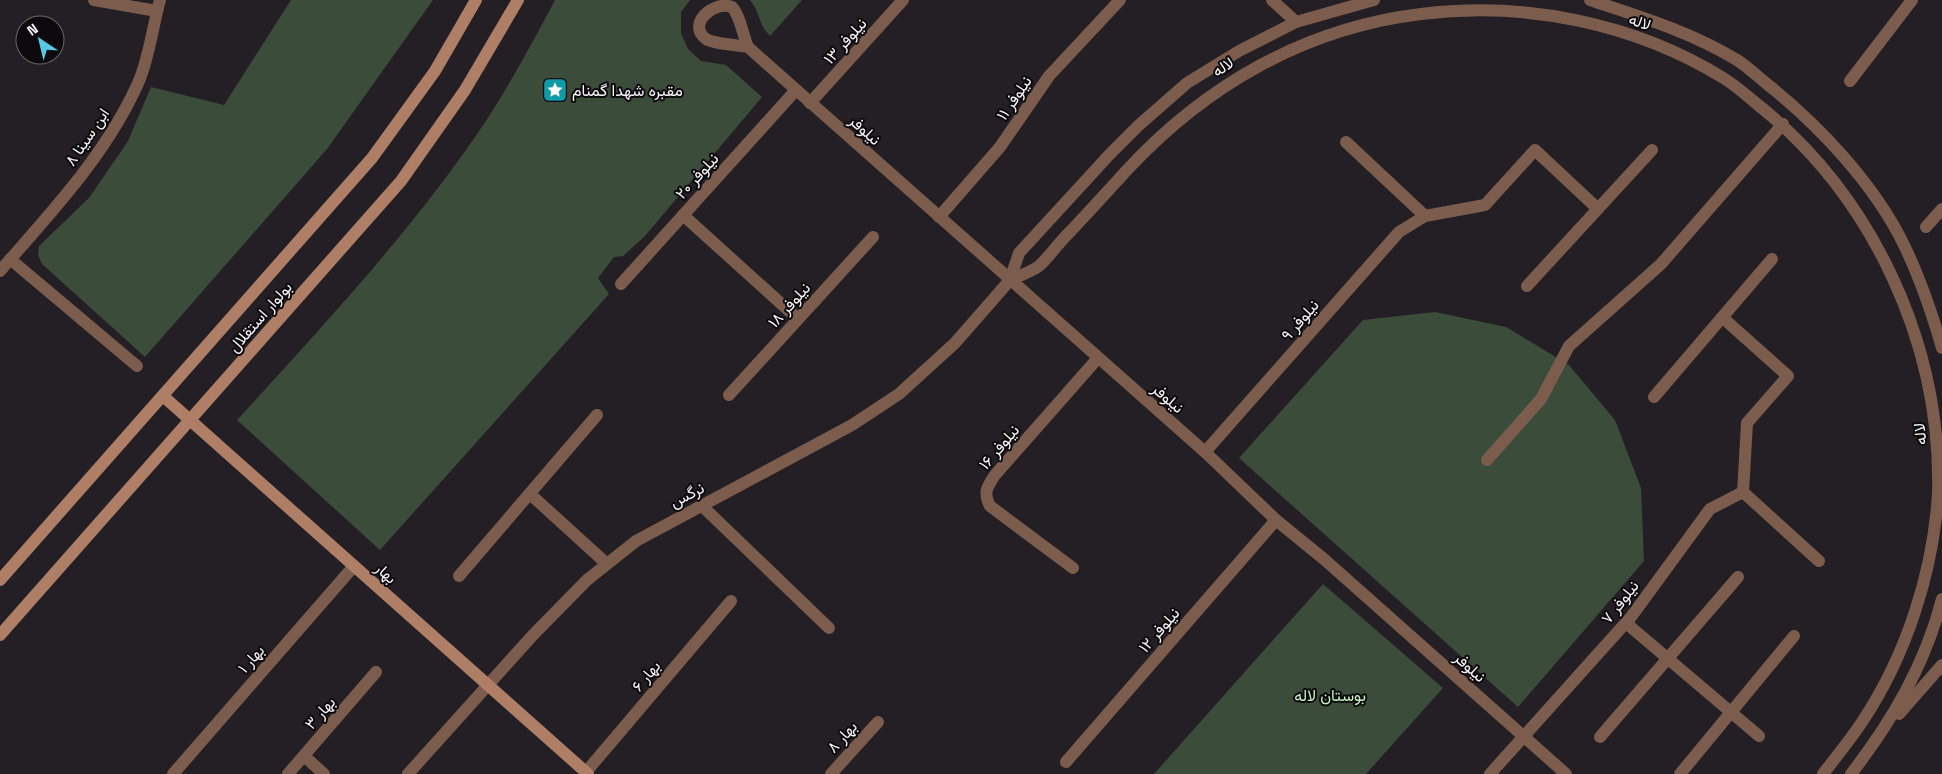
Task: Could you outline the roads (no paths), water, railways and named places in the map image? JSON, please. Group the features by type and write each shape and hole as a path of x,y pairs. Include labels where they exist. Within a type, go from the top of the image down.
{"main road":[{"name":"بولوار استقلال","path":"0,580 372,158 435,71 476,0"},
{"name":"بولوار استقلال","path":"0,635 401,181 465,90 518,0"},
{"name":"بهار","path":"163,396 587,773"}],"street":[{"path":"94,0 158,6"},
{"name":"نیلوفر ۱۳","path":"810,103 903,0"},
{"name":"نیلوفر ۱۱","path":"939,217 1000,148 1048,76 1120,0"},
{"path":"1272,0 1296,22"},
{"name":"لاله","path":"1010,280 1019,254 1138,126 1187,83 1238,51 1296,22 1374,0"},
{"name":"لاله","path":"1590,0 1672,27 1722,52 1738,61 1798,108 1836,148 1859,177 1903,244 1929,305 1942,348"},
{"path":"1850,81 1912,0"},
{"name":"ابن سینا ۸","path":"0,270 65,196 112,135 140,79 158,6"},
{"name":"لاله","path":"1010,280 1037,267 1154,141 1199,102 1248,70 1306,43 1364,26 1419,14 1486,9 1585,20 1664,47 1726,79 1783,124 1819,162 1851,202 1882,252 1907,310 1926,368 1938,432 1936,504 1931,551 1915,612 1895,663 1862,723 1823,774"},
{"name":"نیلوفر","path":"748,47 1205,452 1276,520 1332,566 1566,774"},
{"name":"نیلوفر ۲۰","path":"621,284 796,90"},
{"path":"1487,460 1541,399 1569,346 1661,264 1783,124"},
{"path":"1346,142 1425,216 1484,205 1535,150 1598,209"},
{"path":"1527,286 1652,150"},
{"path":"1926,227 1942,209"},
{"path":"683,215 798,319"},
{"name":"نیلوفر ۹","path":"1205,452 1399,232 1425,216"},
{"name":"نیلوفر ۱۸","path":"729,395 872,237"},
{"path":"10,259 137,366"},
{"path":"1654,397 1772,259"},
{"name":"نرگس","path":"408,774 488,685 587,580 636,541 852,425 899,394 955,343 1010,280"},
{"path":"1723,318 1788,376 1747,423 1743,492 1819,562"},
{"name":"نیلوفر ۱۶","path":"1073,568 990,506 985,490 995,475 1098,358"},
{"path":"459,576 597,416"},
{"name":"نیلوفر ۷","path":"1490,774 1626,623 1710,509 1743,492"},
{"path":"530,494 607,564"},
{"path":"701,505 829,628"},
{"name":"نیلوفر ۱۲","path":"1066,762 1276,520"},
{"name":"بهار ۱","path":"173,774 354,566"},
{"path":"1600,738 1738,577"},
{"path":"1882,734 1912,680 1936,622 1942,599"},
{"name":"بهار ۶","path":"587,773 731,601"},
{"path":"1626,623 1759,736"},
{"path":"1680,774 1794,636"},
{"path":"1851,774 1882,734 1942,665"},
{"name":"بهار ۳","path":"288,774 376,672"},
{"name":"بهار ۸","path":"831,774 878,722"},
{"path":"304,756 324,774"}],"place":[{"name":"مقبره شهدا گمنام","path":"555,90"}],"park label":[{"name":"بوستان لاله","path":"1330,695"}]}
